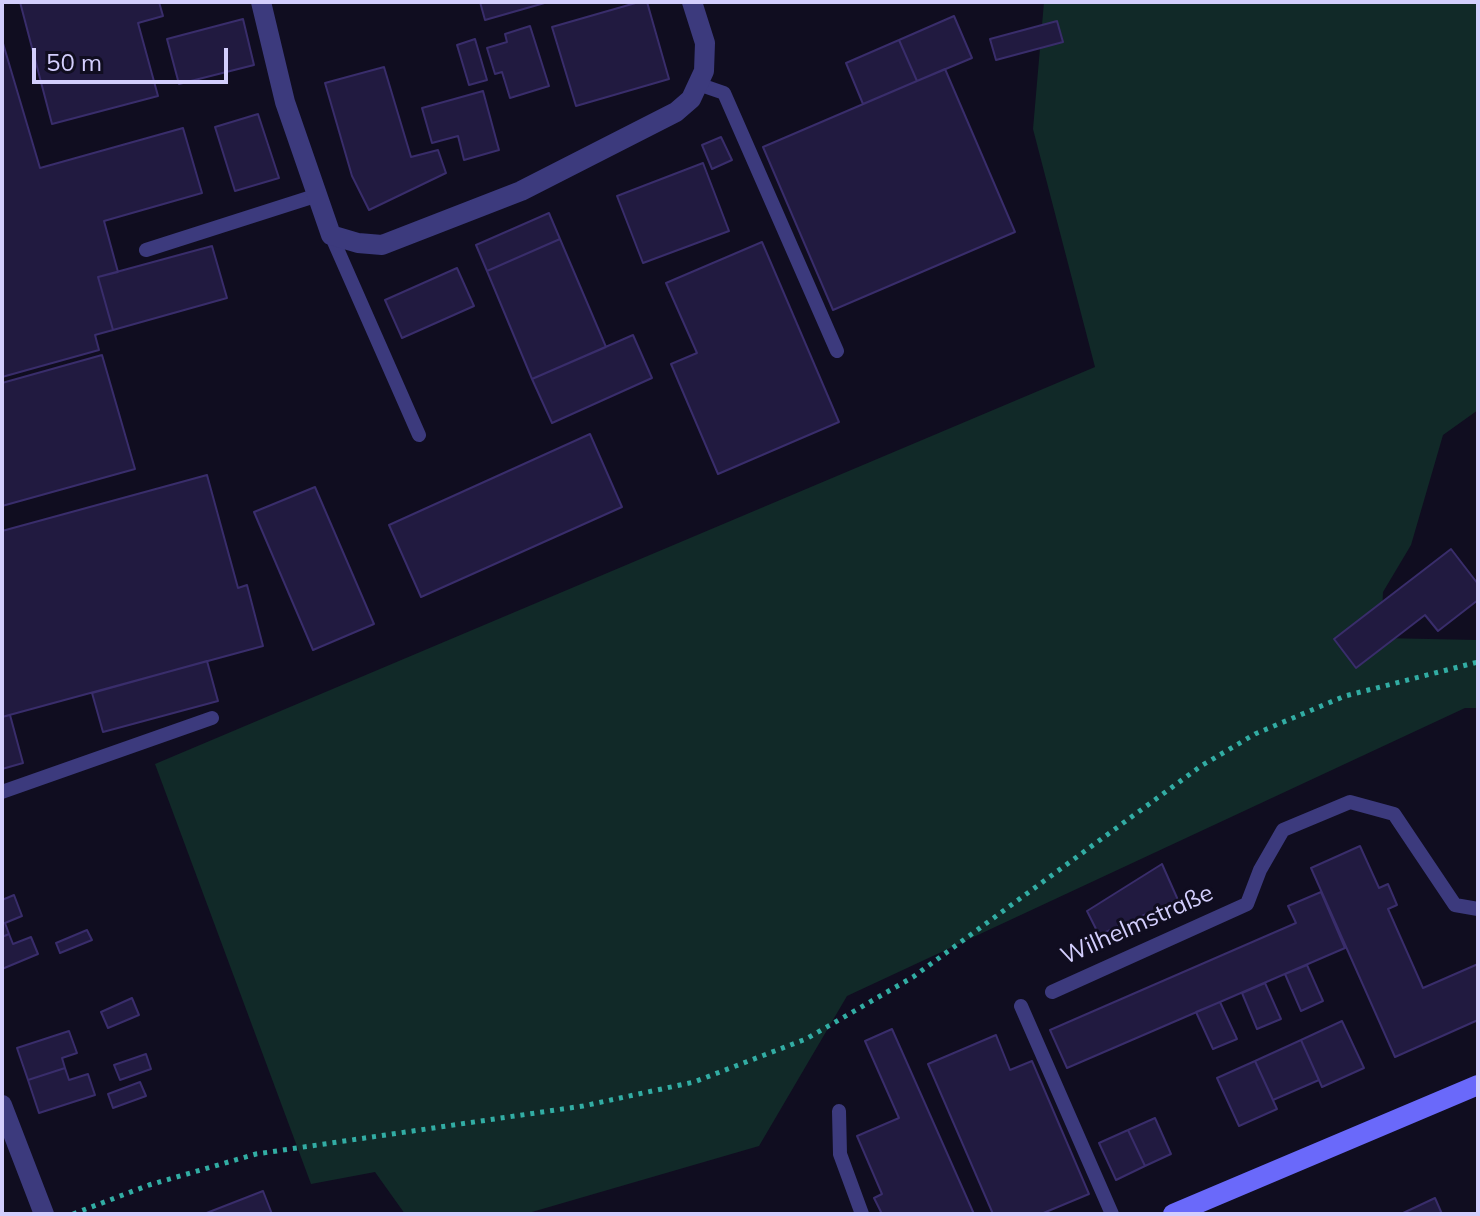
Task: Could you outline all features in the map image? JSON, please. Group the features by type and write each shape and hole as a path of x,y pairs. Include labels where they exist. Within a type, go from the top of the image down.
{"main road":[{"path":"1173,1214 1478,1085"}],"street":[{"path":"261,2 285,102 331,235 358,243 382,245 521,191 676,112 691,99 704,71 705,43 692,2"},
{"path":"2,1105 44,1214"}],"lane":[{"path":"698,84 724,93 837,351"},
{"path":"146,250 318,195"},
{"path":"331,235 419,435"},
{"path":"2,792 212,718"},
{"name":"Wilhelmstraße","path":"1052,992 1247,904 1260,870 1283,830 1350,802 1394,814 1455,905 1478,909"},
{"path":"1021,1006 1112,1214"},
{"path":"839,1111 840,1154 862,1214"}],"path":[{"path":"73,1214 149,1185 256,1154 583,1106 694,1082 806,1039 913,977 1201,766 1255,734 1345,696 1478,662"}],"green space":[{"path":"1044,2 1478,2 1478,410 1443,435 1411,545 1383,592 1381,638 1478,640 1478,708 1465,708 847,996 759,1146 525,1214 405,1214 375,1172 311,1184 155,764 1095,367 1033,129"}],"building":[{"path":"20,2 159,2 163,16 138,23 158,96 52,124"},
{"path":"480,2 548,2 485,20"},
{"path":"647,2 669,79 576,106 552,27"},
{"path":"954,16 972,58 917,81 899,40"},
{"path":"243,19 254,65 179,84 167,39"},
{"path":"1057,21 1063,42 996,60 990,39"},
{"path":"530,26 549,86 510,98 502,72 495,74 487,48 507,42 505,34"},
{"path":"475,39 487,80 469,85 457,45"},
{"path":"2,40 40,168 183,128 202,193 104,221 118,272 98,277 113,330 95,335 99,350 2,377"},
{"path":"899,40 917,81 863,104 846,63"},
{"path":"384,67 411,157 438,150 446,173 369,210 352,176 325,83"},
{"path":"945,69 1015,232 833,310 763,147"},
{"path":"483,91 499,150 464,160 458,136 432,143 422,108"},
{"path":"258,114 279,178 235,191 215,127"},
{"path":"721,137 732,160 712,169 702,145"},
{"path":"703,163 729,231 643,263 617,196"},
{"path":"549,213 560,239 487,271 476,245"},
{"path":"560,239 606,347 532,379 487,271"},
{"path":"762,242 839,422 718,474 671,364 697,353 666,283"},
{"path":"212,246 227,298 113,330 98,277"},
{"path":"457,268 474,306 402,338 385,300"},
{"path":"633,335 652,378 552,423 532,379"},
{"path":"102,355 135,469 2,506 2,383"},
{"path":"590,434 622,507 421,597 389,525"},
{"path":"207,475 238,588 247,585 263,646 2,717 2,531"},
{"path":"315,487 374,624 313,650 254,512"},
{"path":"1451,549 1478,584 1478,600 1438,631 1425,615 1356,668 1334,639"},
{"path":"207,661 218,701 103,732 92,693"},
{"path":"10,715 23,763 2,769 2,717"},
{"path":"1360,846 1379,888 1388,884 1397,905 1388,909 1423,988 1478,964 1478,1020 1395,1057 1311,868"},
{"path":"1162,864 1178,900 1099,935 1087,911"},
{"path":"1321,892 1345,948 1067,1068 1050,1030 1296,923 1288,906"},
{"path":"14,895 22,916 5,923 9,934 2,937 2,900"},
{"path":"87,930 92,940 60,953 56,943"},
{"path":"9,934 13,944 31,937 38,954 2,969 2,937"},
{"path":"1307,965 1323,1001 1301,1011 1285,974"},
{"path":"1265,983 1281,1019 1257,1029 1242,993"},
{"path":"132,998 139,1015 108,1028 101,1012"},
{"path":"1220,1002 1237,1039 1213,1049 1196,1012"},
{"path":"1342,1021 1364,1068 1322,1087 1301,1040"},
{"path":"892,1029 974,1214 882,1214 874,1198 882,1194 857,1136 899,1118 865,1041"},
{"path":"69,1031 77,1053 62,1058 65,1068 28,1080 17,1048"},
{"path":"996,1035 1010,1070 1032,1061 1089,1194 1041,1214 993,1214 928,1064"},
{"path":"1301,1040 1319,1080 1273,1100 1255,1061"},
{"path":"146,1054 151,1069 120,1080 114,1065"},
{"path":"1255,1061 1277,1109 1239,1126 1217,1078"},
{"path":"65,1068 69,1080 88,1074 95,1095 39,1113 28,1080"},
{"path":"140,1082 146,1096 113,1108 108,1094"},
{"path":"1155,1118 1171,1154 1145,1166 1128,1130"},
{"path":"1128,1130 1145,1166 1116,1180 1099,1143"},
{"path":"263,1191 272,1214 204,1214"},
{"path":"1435,1198 1442,1214 1401,1214"}]}
